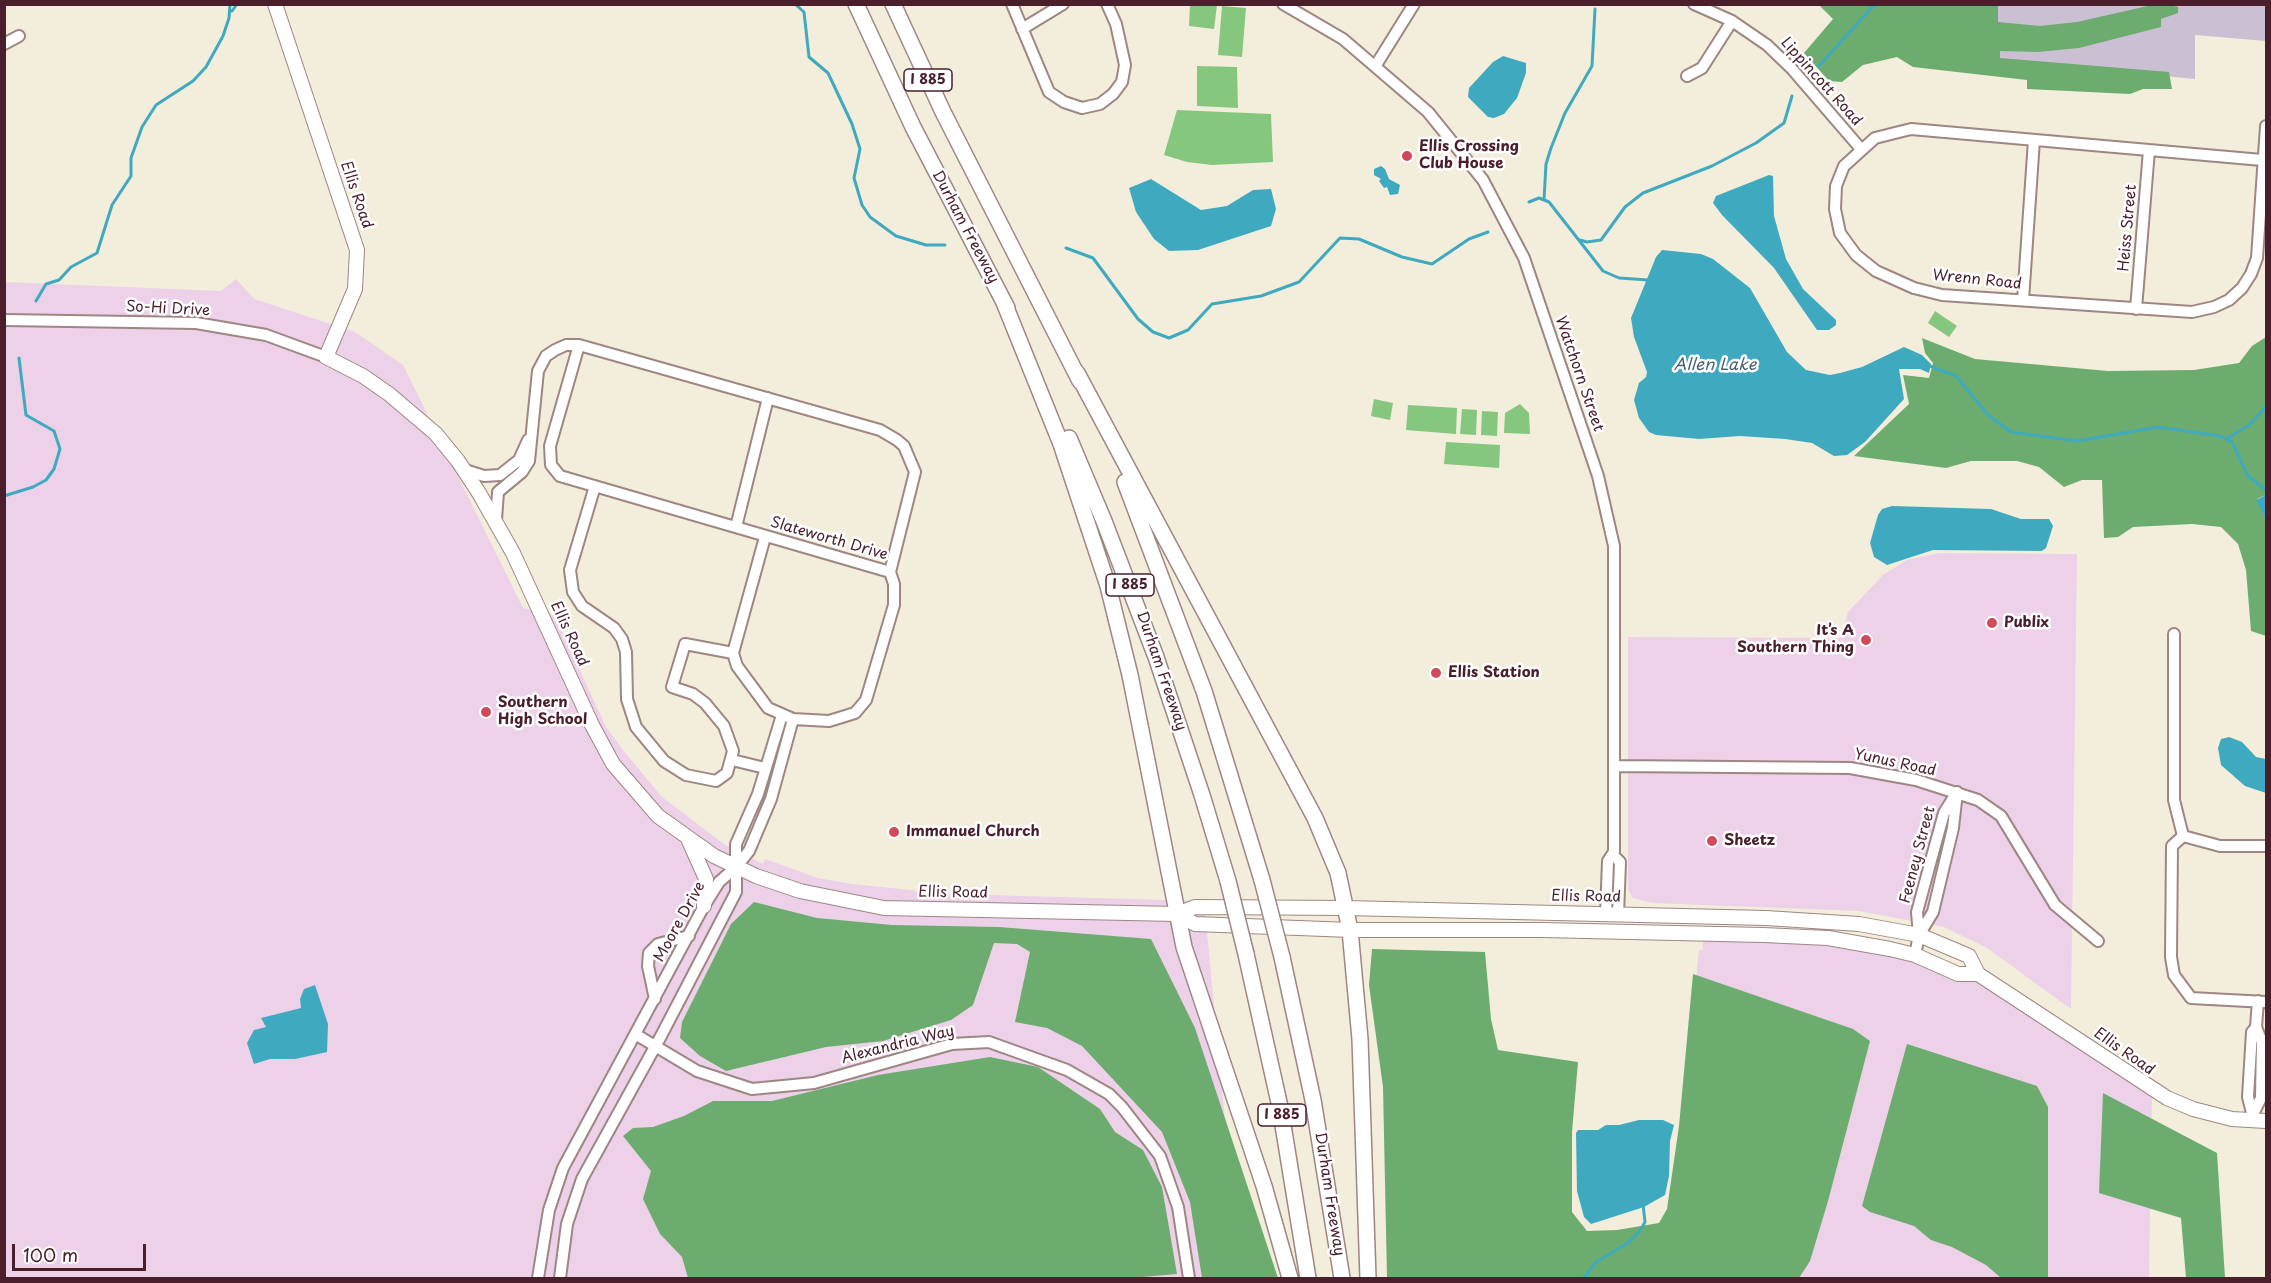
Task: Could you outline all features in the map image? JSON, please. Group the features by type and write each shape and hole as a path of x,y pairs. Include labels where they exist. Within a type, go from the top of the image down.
{"highway":[{"name":"Durham Freeway","path":"856,4 917,136 1003,300 1066,432 1126,575 1172,701 1228,881 1246,954 1280,1107 1308,1278"},
{"name":"Durham Freeway","path":"893,4 943,112 1077,374 1121,472 1172,600 1220,738 1282,957 1313,1100 1342,1278"},
{"path":"1003,300 1061,444 1108,586 1130,675 1188,963 1264,1185 1290,1278"},
{"path":"1077,374 1315,818 1338,873 1350,930 1361,1063 1368,1278"}],"main road":[{"name":"Ellis Road","path":"275,4 357,250 355,289 326,357 363,376 389,394 436,434 465,470 496,520 592,725 613,764 658,816 689,841 736,867 809,893 884,908 1178,914 1195,907 1346,908 1612,914 1859,924 1919,935 1969,956 1978,974 2152,1091 2193,1109 2266,1121"},
{"path":"689,841 706,879 704,906"},
{"name":"Ellis Road","path":"1178,914 1195,924 1350,930 1542,930 1828,938 1915,955 1958,974 1978,974"},
{"path":"1542,930 1553,924 1605,922 1612,914"},
{"path":"1612,932 1627,927 1695,924 1703,917"}],"street":[{"path":"1012,4 1049,92 1064,102 1082,108 1100,104 1113,94 1122,82 1125,65 1116,24 1107,4"},
{"path":"1022,29 1063,4"},
{"name":"Watchorn Street","path":"1283,4 1343,39 1428,112 1459,147 1500,210 1524,258 1598,476 1610,519 1616,573 1614,856 1620,862 1612,914"},
{"path":"1376,65 1414,4"},
{"name":"Lippincott Road","path":"1694,4 1732,21 1767,45 1792,69 1861,149"},
{"path":"1687,76 1702,68 1732,21"},
{"path":"4,44 19,36"},
{"name":"Wrenn Road","path":"2262,160 1911,129 1875,138 1844,166 1836,186 1835,209 1840,233 1856,255 1876,271 1914,288 1942,294 2192,312 2214,307 2229,300 2242,288 2257,258 2266,126"},
{"path":"2023,300 2034,140"},
{"name":"Heiss Street","path":"2136,309 2149,150"},
{"name":"So-Hi Drive","path":"4,321 196,323 266,335 326,357"},
{"path":"496,520 498,492 522,472 529,461 538,371 546,356 555,350 566,345 579,345"},
{"name":"Slateworth Drive","path":"579,345 768,398 880,430 904,446 915,472 890,572 560,476 549,459 550,446 579,345"},
{"path":"736,527 768,398"},
{"path":"465,470 489,477 508,471 523,453 531,432"},
{"path":"595,486 570,577 573,592 582,606 614,627 625,644 627,699 636,727 664,761 686,775 716,781 727,773 732,760 732,745 724,726 699,697 672,687 686,644 733,653"},
{"path":"765,537 733,653 737,666 764,703 782,715 793,719 829,721 855,713 866,700 894,605 894,584 890,572"},
{"path":"2174,634 2174,800 2183,836"},
{"path":"560,1278 567,1224 578,1190 736,892 736,844 782,715"},
{"name":"Moore Drive","path":"538,1278 552,1196 563,1168 704,906 719,882 736,867 749,850 771,799 793,719"},
{"path":"732,760 765,768"},
{"name":"Yunus Road","path":"1615,766 1850,768 1916,780 1957,792 1978,800 2001,816 2055,905 2098,941"},
{"name":"Feeney Street","path":"1915,955 1919,935 1933,912 1953,828 1957,792"},
{"path":"2183,836 2220,846 2266,846"},
{"path":"2183,836 2172,846 2171,957 2174,975 2191,998 2262,1002 2256,1027 2261,1033 2257,1049 2261,1098 2251,1117"},
{"path":"655,999 648,966 649,953 658,944 689,936"},
{"name":"Alexandria Way","path":"635,1034 697,1071 752,1089 814,1083 952,1044 989,1042 1067,1070 1116,1100 1160,1156 1178,1207 1189,1278"}],"shaded area":[{"path":"1995,5 2266,5 2266,41 2195,35 2195,79 1994,60"},
{"path":"236,279 254,299 355,332 403,365 523,608 555,616 606,727 623,750 662,797 724,844 763,864 765,859 818,878 852,884 950,894 1204,901 1240,1278 5,1278 5,282 221,291"},
{"path":"1939,553 2077,554 2071,1009 1987,948 1944,927 1859,911 1652,903 1633,898 1628,890 1628,637 1840,638 1848,612 1883,575 1907,560"},
{"path":"1703,939 1791,942 1872,949 1961,971 2152,1091 2149,1278 1665,1278 1699,950 1703,950"}],"green space":[{"path":"1190,5 1217,5 1214,29 1189,26"},
{"path":"1819,5 1998,5 1998,22 2040,26 2077,22 2152,5 2170,5 2178,7 2178,13 2161,19 2161,27 2079,48 2038,52 2000,51 2000,58 2169,72 2172,89 2143,89 2130,94 2027,89 2027,80 1913,67 1897,57 1863,65 1842,82 1829,81 1804,53 1833,19"},
{"path":"1222,6 1246,8 1242,57 1218,55"},
{"path":"1197,66 1237,67 1238,108 1197,106"},
{"path":"1177,110 1271,114 1273,162 1212,165 1187,162 1164,155"},
{"path":"1935,311 1957,326 1949,337 1928,323"},
{"path":"2266,337 2266,495 2257,499 2266,520 2266,636 2251,631 2246,570 2238,544 2221,527 2192,524 2133,527 2118,537 2104,538 2102,480 2082,480 2064,487 2039,467 2017,461 1971,461 1946,468 1854,456 1909,404 1903,375 1929,378 1933,363 1925,353 1922,338 1975,359 2108,371 2194,370 2239,363 2252,346"},
{"path":"1374,399 1393,403 1390,420 1371,416"},
{"path":"1520,404 1529,413 1530,434 1504,433 1505,413"},
{"path":"1408,405 1457,408 1456,434 1406,430"},
{"path":"1462,409 1477,410 1476,435 1460,434"},
{"path":"1482,411 1498,412 1497,436 1481,435"},
{"path":"1446,442 1500,445 1499,468 1444,464"},
{"path":"754,902 817,918 892,925 999,927 1151,939 1195,1028 1278,1278 1202,1278 1190,1202 1162,1132 1082,1046 1047,1028 1015,1022 1030,952 1017,944 994,943 973,1005 951,1020 883,1041 826,1047 726,1071 700,1056 680,1038 682,1022 731,924"},
{"path":"1372,949 1485,952 1491,1019 1498,1050 1578,1062 1572,1132 1572,1212 1587,1231 1617,1230 1659,1223 1667,1209 1679,1126 1693,974 1853,1029 1870,1041 1828,1201 1810,1261 1799,1278 1387,1278 1383,1087 1369,985"},
{"path":"1907,1044 2037,1086 2048,1107 2048,1278 2001,1278 1986,1265 1952,1247 1931,1240 1914,1226 1870,1212 1862,1206"},
{"path":"990,1057 1038,1067 1100,1109 1115,1132 1143,1150 1162,1187 1177,1274 1131,1278 688,1278 682,1257 660,1234 643,1199 651,1171 623,1136 633,1128 653,1127 684,1116 713,1101 772,1101 878,1075"},
{"path":"2103,1093 2217,1153 2225,1278 2186,1278 2181,1218 2099,1193"}],"water":[{"path":"1503,56 1526,63 1526,73 1517,98 1504,114 1494,118 1488,117 1468,97 1469,88 1493,62"},
{"path":"1381,166 1385,169 1389,179 1400,185 1398,194 1390,195 1387,187 1384,188 1379,181 1381,179 1374,175 1374,169"},
{"path":"1769,175 1773,176 1774,216 1786,259 1803,289 1836,320 1836,325 1829,330 1817,330 1774,268 1713,203 1716,196"},
{"path":"1151,179 1201,210 1227,206 1253,190 1271,189 1276,209 1271,226 1198,250 1169,251 1154,239 1136,212 1129,188"},
{"name":"Allen Lake","path":"1662,250 1701,254 1713,259 1750,288 1787,352 1806,370 1830,375 1840,373 1862,367 1904,347 1922,355 1931,364 1929,373 1920,369 1899,369 1904,399 1865,442 1847,455 1834,456 1812,443 1785,439 1740,436 1699,439 1656,435 1649,432 1639,418 1634,400 1639,383 1646,377 1647,372 1634,337 1631,318 1656,257"},
{"path":"2266,495 2266,520 2256,500"},
{"path":"1892,506 1991,509 2021,519 2049,519 2053,526 2046,548 2042,551 1933,550 1887,565 1874,557 1870,543 1878,515 1882,509"},
{"path":"2229,737 2242,742 2256,757 2266,759 2266,793 2245,786 2221,765 2218,748 2221,739"},
{"path":"315,985 328,1024 327,1052 295,1059 270,1059 254,1064 247,1043 254,1030 266,1027 261,1018 301,1008 300,999 304,989"},
{"path":"1639,1120 1663,1120 1674,1125 1670,1141 1669,1176 1665,1195 1644,1207 1591,1224 1584,1217 1577,1191 1576,1133 1578,1130 1598,1130 1606,1125 1619,1125"}],"waterway":[{"path":"36,301 46,284 59,280 71,267 97,253 112,205 131,176 131,158 142,127 156,105 193,81 206,67 223,36 229,18 230,4"},
{"path":"232,11 237,4"},
{"path":"795,4 804,12 809,57 828,73 852,124 860,149 854,178 862,205 870,217 896,236 926,245 945,245"},
{"path":"1819,66 1875,4"},
{"path":"1544,200 1546,164 1551,148 1565,113 1592,66 1595,9"},
{"path":"1580,240 1587,242 1601,240 1625,207 1643,193 1712,166 1756,143 1784,123 1792,96"},
{"path":"1529,202 1539,198 1549,202 1603,271 1619,278 1648,280"},
{"path":"1066,248 1093,258 1138,319 1153,332 1169,338 1188,330 1212,304 1261,296 1299,282 1340,238 1359,239 1402,257 1432,264 1469,239 1488,232"},
{"path":"4,496 33,487 46,480 54,469 60,449 54,431 26,415 19,358"},
{"path":"1927,365 1956,376 1988,415 2011,432 2077,441 2158,427 2220,436 2232,442 2248,476 2266,490"},
{"path":"2226,439 2248,426 2266,407"},
{"path":"1584,1278 1595,1263 1629,1242 1640,1231 1645,1222 1643,1204"}],"place":[{"name":"Ellis Crossing Club House","path":"1407,156"},
{"name":"Publix","path":"1992,623"},
{"name":"It’s A Southern Thing","path":"1866,640"},
{"name":"Ellis Station","path":"1436,673"},
{"name":"Southern High School","path":"486,712"},
{"name":"Immanuel Church","path":"894,832"},
{"name":"Sheetz","path":"1712,841"}]}
